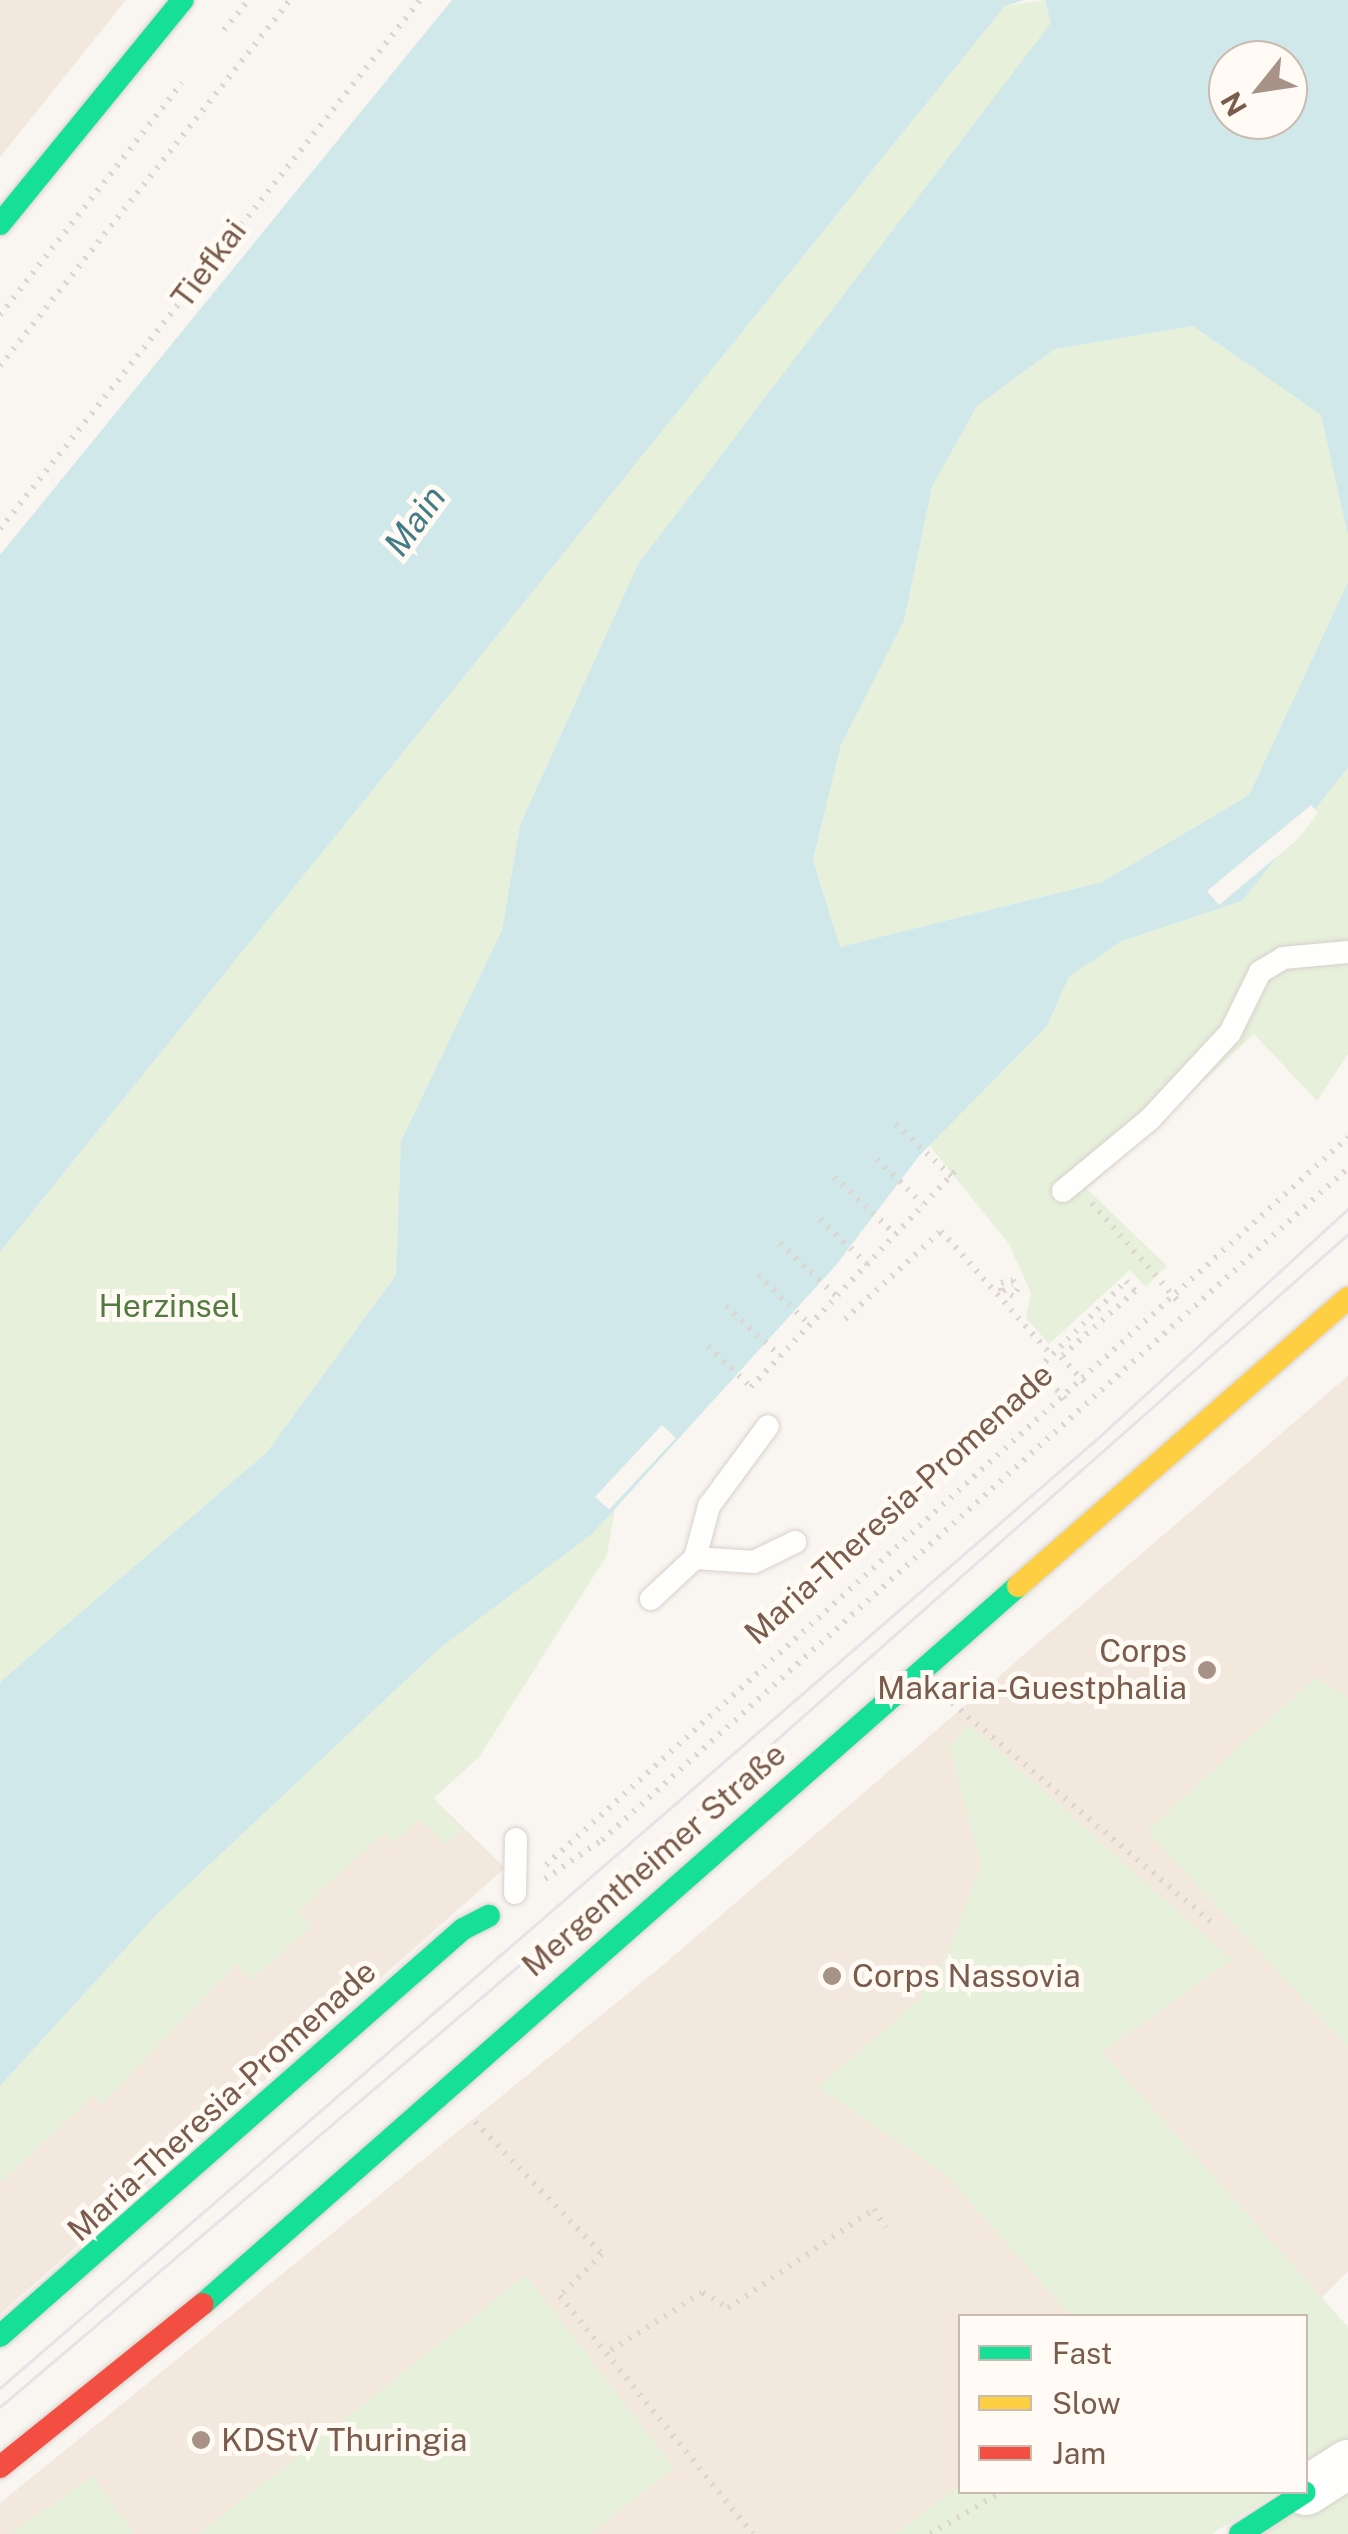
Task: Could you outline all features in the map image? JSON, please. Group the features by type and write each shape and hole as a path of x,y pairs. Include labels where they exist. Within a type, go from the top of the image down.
{"main road":[{"path":"0,224 167,6"},
{"name":"Mergentheimer Straße","path":"0,2467 292,2232 532,2009 1348,1298"},
{"name":"Maria-Theresia-Promenade","path":"0,2336 463,1929 489,1916"},
{"path":"1240,2534 1302,2494"}],"street":[{"path":"1308,2490 1348,2464"}],"lane":[{"path":"1068,1187 1230,1034 1260,972 1283,958 1348,952"},
{"path":"651,1600 695,1558 708,1506 768,1426"},
{"path":"695,1558 754,1562 795,1542"},
{"path":"515,1893 516,1838"}],"path":[{"path":"220,36 248,0"},
{"path":"0,366 290,0"},
{"name":"Tiefkai","path":"0,529 420,0"},
{"path":"0,315 185,79"},
{"path":"708,1346 751,1386 953,1173 896,1124"},
{"name":"Maria-Theresia-Promenade","path":"515,1893 1177,1300 1348,1137"},
{"path":"877,1160 923,1204"},
{"name":"Maria-Theresia-Promenade","path":"489,1916 602,1840 1348,1168"},
{"path":"834,1177 895,1234"},
{"path":"1068,1187 1177,1300"},
{"path":"820,1219 867,1264"},
{"path":"845,1318 941,1232 1048,1352"},
{"path":"780,1243 836,1296"},
{"path":"758,1275 810,1324"},
{"path":"1002,1293 1004,1280 1014,1281 1016,1292 1008,1296 1006,1294 1003,1291 1008,1282 1013,1283 1014,1289 1008,1292 1006,1290 1006,1289 1009,1284 1013,1286 1002,1293"},
{"path":"1066,1399 1038,1369 1048,1352 1126,1281 1135,1290 1062,1357 1084,1382"},
{"path":"726,1306 780,1356"},
{"path":"962,1711 1211,1922"},
{"path":"496,2142 602,2254 560,2296 611,2350 753,2534"},
{"path":"611,2350 703,2292 728,2308 874,2209 886,2228"},
{"path":"930,2534 998,2494"}],"shaded area":[{"path":"0,0 126,0 0,157"},
{"path":"1348,1376 1348,2271 1306,2314 958,2314 958,2494 1098,2534 0,2534 0,2503 668,1961"},
{"path":"433,1798 505,1868 0,2314 0,2173 237,1906"}],"green space":[{"name":"Herzinsel","path":"1045,0 1052,23 638,564 520,825 502,930 401,1141 396,1275 267,1452 0,1682 0,1252 1005,6"},
{"path":"1193,326 1321,415 1348,536 1348,582 1249,795 1102,882 840,947 813,860 841,745 904,621 932,487 977,406 1055,349"},
{"path":"1348,768 1348,1054 1317,1101 1254,1034 1087,1189 1167,1266 1146,1287 1130,1270 1049,1344 1026,1318 1031,1293 1009,1244 929,1145 1047,1026 1069,977 1122,941 1242,901"},
{"path":"615,1509 607,1555 479,1757 434,1798 493,1866 460,1831 445,1844 421,1819 395,1841 399,1847 384,1833 299,1911 312,1926 251,1980 236,1964 102,2104 93,2096 0,2183 0,2086 158,1913 440,1648"},
{"path":"1316,1677 1348,1698 1348,2047 1147,1831"},
{"path":"969,1724 1232,1960 1102,2052 1348,2327 1348,2447 1308,2473 1308,2314 1069,2314 945,2174 818,2087 918,2001 946,1957 981,1864 949,1747"},
{"path":"526,2275 674,2468 591,2534 199,2534"},
{"path":"93,2476 134,2534 10,2534"},
{"path":"1348,2479 1348,2534 1264,2534"},
{"path":"958,2487 958,2494 1275,2494 1212,2534 894,2534"}],"water":[{"name":"Main","path":"452,0 1024,0 1005,6 0,1252 0,555"},
{"path":"1045,0 1348,0 1348,536 1321,415 1193,326 1055,349 977,406 932,487 904,621 841,745 813,860 840,947 1102,882 1249,795 1348,582 1348,768 1242,901 1122,941 1069,977 1047,1026 919,1156 836,1265 592,1534 440,1648 158,1913 0,2086 0,1682 267,1452 396,1275 401,1141 502,930 520,825 638,564 1051,23"}],"pier":[{"path":"1311,805 1318,813 1298,839 1219,905 1207,891"},
{"path":"662,1425 676,1438 609,1510 595,1497"}],"tram line":[{"path":"0,2388 1098,1438 1348,1209"},
{"path":"0,2407 584,1910 1348,1234"}],"traffic: fast":[{"path":"0,224 183,0"},
{"path":"203,2304 1018,1586"},
{"path":"0,2336 463,1929 489,1916"},
{"path":"1240,2534 1302,2494"}],"traffic: slow":[{"path":"1018,1586 1348,1298"}],"traffic: jam":[{"path":"0,2467 203,2304"}],"place":[{"name":"Corps Makaria-Guestphalia","path":"1207,1670"},
{"name":"Corps Nassovia","path":"832,1976"},
{"name":"KDStV Thuringia","path":"201,2440"}]}
